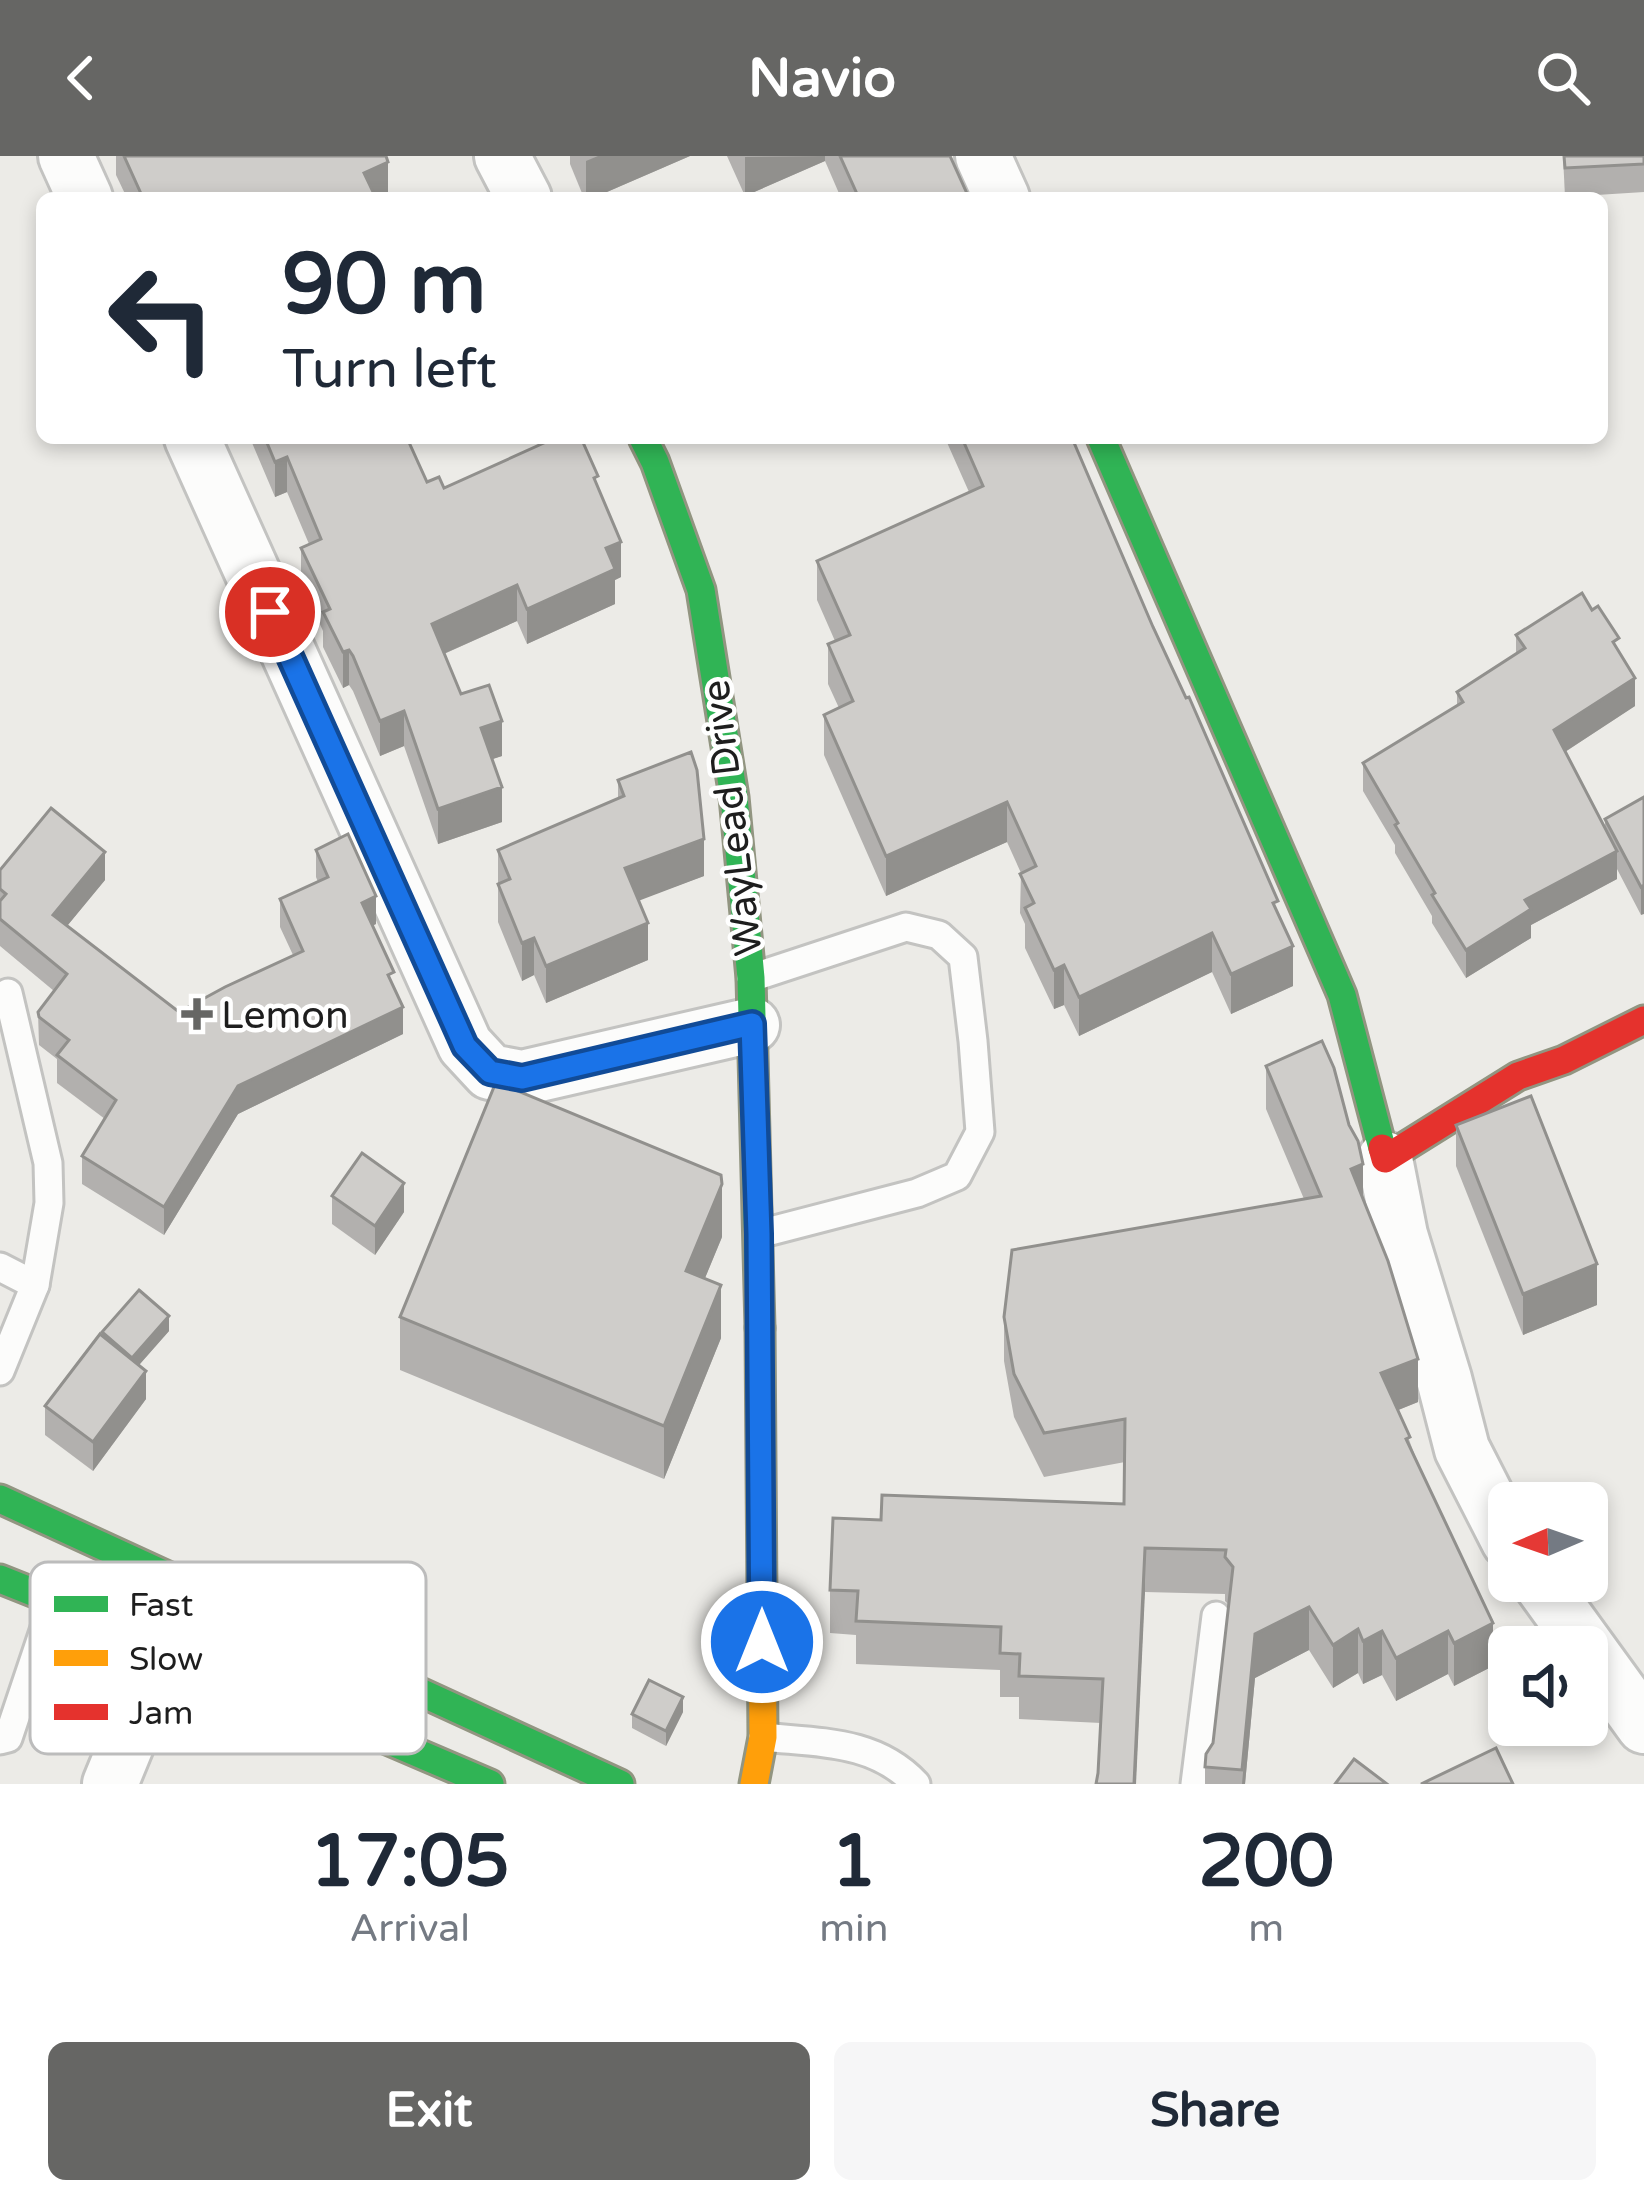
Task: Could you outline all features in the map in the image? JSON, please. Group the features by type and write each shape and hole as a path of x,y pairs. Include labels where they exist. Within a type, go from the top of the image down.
{"street":[{"path":"66,156 82,192"},
{"path":"502,156 521,192"},
{"path":"983,156 999,192"},
{"path":"196,444 465,1046 490,1072 522,1078 751,1001"},
{"name":"WayLead Drive","path":"646,444 701,590 734,797 751,1001 759,1234 763,1737 754,1784"},
{"path":"1104,444 1342,994 1400,1235 1462,1449 1488,1500"},
{"path":"1385,1159 1518,1076 1564,1060 1644,1020"},
{"path":"0,1499 134,1562"},
{"path":"0,1579 30,1591"},
{"path":"1554,1602 1644,1726"},
{"path":"426,1696 620,1784"},
{"path":"110,1784 123,1754"},
{"path":"420,1754 490,1784"}],"lane":[{"path":"751,1001 907,927 939,935 963,957 980,1132 957,1176 917,1193 759,1234"},
{"path":"0,1371 35,1285 49,1203 48,1163 8,993"},
{"path":"0,1267 35,1285"},
{"path":"1195,1784 1216,1616"},
{"path":"0,1740 8,1738 30,1672"},
{"path":"763,1737 856,1747 898,1766 916,1784"}],"building":[{"path":"124,156 386,156 388,162 364,173 373,192 140,192"},
{"path":"840,156 950,156 966,192 856,192"},
{"path":"1564,156 1644,156 1644,164 1565,168"},
{"path":"268,444 410,444 427,482 439,477 444,488 542,444 584,444 621,542 606,548 615,569 527,609 517,585 432,624 461,694 489,685 502,721 481,728 502,787 438,809 404,711 380,721 353,656 349,650 343,652 323,612 330,609 301,548 321,539 287,457 275,462"},
{"path":"965,444 1075,444 1278,901 1273,903 1293,946 1231,974 1212,933 1079,997 1064,965 1054,970 1025,908 1034,903 1020,874 1036,866 1007,802 886,856 824,715 853,701 828,644 850,635 817,561 983,486"},
{"path":"1582,593 1592,610 1598,606 1619,638 1613,642 1635,678 1554,730 1617,851 1525,900 1531,909 1466,950 1363,763 1463,702 1457,692 1525,648 1516,635"},
{"path":"691,752 704,839 625,868 648,923 546,966 534,938 522,943 498,884 510,879 498,850 624,796 618,780"},
{"path":"1644,797 1644,885 1641,887 1605,819"},
{"path":"51,808 105,852 53,915 179,1012 303,951 280,899 328,877 316,850 348,834 376,896 362,903 394,972 388,975 403,1007 238,1086 164,1207 82,1156 116,1100 57,1055 69,1040 39,1017 67,974 0,919 0,901 6,894 0,889 0,870"},
{"path":"1322,1041 1358,1141 1363,1164 1351,1169 1388,1261 1418,1359 1381,1373 1410,1437 1406,1439 1493,1623 1454,1643 1448,1631 1396,1658 1382,1631 1363,1641 1358,1629 1333,1645 1309,1607 1255,1634 1242,1770 1205,1767 1213,1743 1233,1567 1226,1550 1145,1548 1134,1784 1096,1784 1103,1679 1019,1676 1020,1654 1000,1653 1001,1627 856,1621 858,1591 830,1590 833,1518 881,1520 882,1495 1124,1504 1125,1419 1044,1433 1014,1374 1004,1317 1012,1250 1321,1196 1266,1066"},
{"path":"496,1082 721,1175 722,1184 686,1271 721,1285 664,1426 400,1317"},
{"path":"1531,1096 1597,1264 1523,1294 1456,1125"},
{"path":"362,1153 404,1183 375,1226 332,1196"},
{"path":"139,1290 169,1316 132,1358 102,1332"},
{"path":"100,1334 146,1371 93,1442 45,1406"},
{"path":"649,1680 683,1697 666,1731 632,1714"},
{"path":"1496,1748 1513,1784 1421,1784"},
{"path":"1354,1759 1387,1784 1335,1784"}],"traffic: fast":[{"path":"646,444 701,590 734,797 751,978 760,1328"},
{"path":"1104,444 1342,995 1382,1148"},
{"path":"0,1499 137,1562"},
{"path":"0,1579 30,1591"},
{"path":"426,1695 620,1784"},
{"path":"420,1754 490,1784"}],"traffic: slow":[{"path":"754,1784 763,1737 760,1328"}],"traffic: jam":[{"path":"1382,1148 1385,1159 1518,1076 1564,1060 1644,1020"}],"place":[{"name":"Lemon","path":"197,1014"}],"route":[{"path":"270,612 465,1046 490,1072 522,1078 752,1024 759,1234 762,1642"}]}
